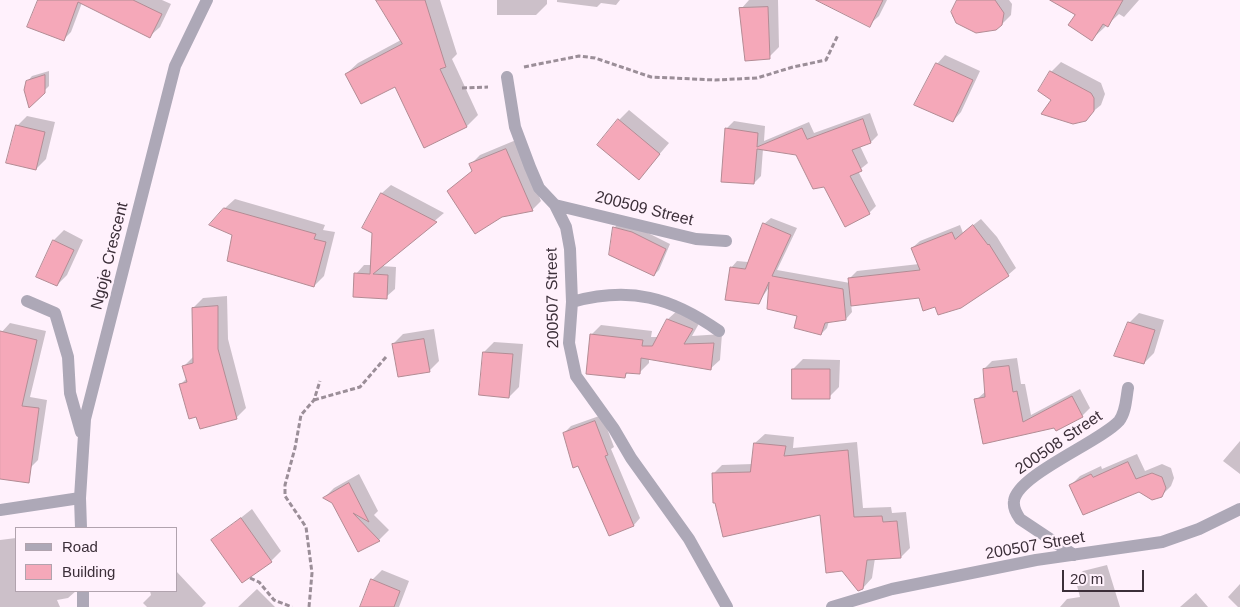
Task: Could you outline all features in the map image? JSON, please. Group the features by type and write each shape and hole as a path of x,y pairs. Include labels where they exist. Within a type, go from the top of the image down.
{"street":[{"name":"Ngoje Crescent","path":"81,527 80,498 85,419 103,344 127,261 175,66 207,0"},
{"name":"200507 Street","path":"507,77 515,127 539,188 555,205 564,222 569,242 572,302 569,343 576,376 614,429 631,458 689,539 727,607"},
{"name":"200509 Street","path":"555,205 696,239 726,241"},
{"path":"572,302 590,297 630,294 677,304 719,331"},
{"path":"27,301 55,313 68,357 70,393 84,439"},
{"name":"200508 Street","path":"1074,554 1020,518 1014,510 1014,500 1018,490 1033,478 1097,437 1119,420 1125,406 1128,388"},
{"path":"0,510 80,498"},
{"name":"200507 Street","path":"832,607 892,589 1074,554 1162,542 1199,529 1240,508"},
{"path":"82,607 83,592"}],"path":[{"path":"462,88 490,87 525,66 579,56 595,58 651,77 692,81 757,78 793,67 826,60 838,35"},
{"path":"314,400 360,387 386,357"},
{"path":"309,607 312,573 306,527 285,496 284,485 295,448 301,415 314,400 320,381"},
{"path":"250,578 259,582 274,600 292,607"}],"building":[{"path":"38,0 133,0 162,14 150,38 78,2 64,41 27,27"},
{"path":"376,0 425,0 446,67 440,69 467,127 424,148 395,87 361,104 345,74 402,44"},
{"path":"816,0 883,0 870,27"},
{"path":"957,0 995,0 1004,13 1002,25 996,30 976,33 956,23 951,12"},
{"path":"1050,0 1123,0 1108,27 1103,24 1092,41 1068,25 1075,15"},
{"path":"768,7 770,59 745,61 739,8"},
{"path":"936,63 973,80 953,122 914,105"},
{"path":"1050,71 1091,93 1094,98 1094,111 1086,121 1073,124 1041,114 1051,100 1038,91"},
{"path":"45,75 45,93 29,108 24,90 26,81"},
{"path":"618,119 660,154 639,180 597,145"},
{"path":"863,119 871,143 852,150 862,171 850,176 870,214 845,227 824,187 813,189 796,155 757,149 754,184 721,182 725,128 758,133 757,147 802,128 807,139"},
{"path":"16,125 45,132 36,170 6,163"},
{"path":"506,149 533,211 502,217 475,234 447,191 472,171 469,164"},
{"path":"381,193 437,222 373,274 388,275 387,299 353,297 354,273 370,274 372,233 362,228"},
{"path":"224,208 316,234 314,239 326,242 314,287 227,261 232,235 209,225"},
{"path":"763,223 791,235 772,276 843,289 846,320 825,323 821,335 794,328 797,316 767,309 769,282 759,304 725,300 730,267 745,269"},
{"path":"973,225 989,244 1009,276 961,308 938,315 935,307 923,311 919,298 851,306 848,278 920,270 911,248 952,232 955,239"},
{"path":"613,227 632,232 666,249 654,276 609,255"},
{"path":"53,240 74,250 57,286 36,277"},
{"path":"218,306 218,349 237,419 200,429 196,417 189,419 179,384 187,382 182,366 193,363 192,308"},
{"path":"667,319 693,329 684,344 714,343 711,370 641,358 640,374 626,373 625,378 586,374 590,334 643,340 642,346 652,346"},
{"path":"1128,322 1155,330 1144,364 1114,356"},
{"path":"0,331 37,340 22,406 39,408 29,483 0,479"},
{"path":"424,339 430,372 398,377 392,344"},
{"path":"483,352 513,354 509,398 479,395"},
{"path":"1009,366 1013,392 1017,391 1023,422 1072,396 1083,417 1056,431 1054,428 983,444 974,399 985,397 983,369"},
{"path":"792,369 830,369 830,399 792,399"},
{"path":"595,421 608,455 605,456 634,526 609,536 578,466 573,468 563,433"},
{"path":"754,443 786,446 784,456 848,450 854,517 882,516 883,522 897,521 901,558 867,560 863,589 858,591 842,571 826,573 820,515 723,537 715,503 713,503 712,473 750,472"},
{"path":"1128,462 1136,479 1152,473 1162,477 1166,488 1162,497 1152,500 1139,492 1083,515 1069,485 1091,474 1093,477"},
{"path":"349,483 369,522 353,513 380,541 358,552 332,503 323,498"},
{"path":"241,518 272,562 242,583 211,540"},
{"path":"371,579 400,591 394,607 360,607"}]}
